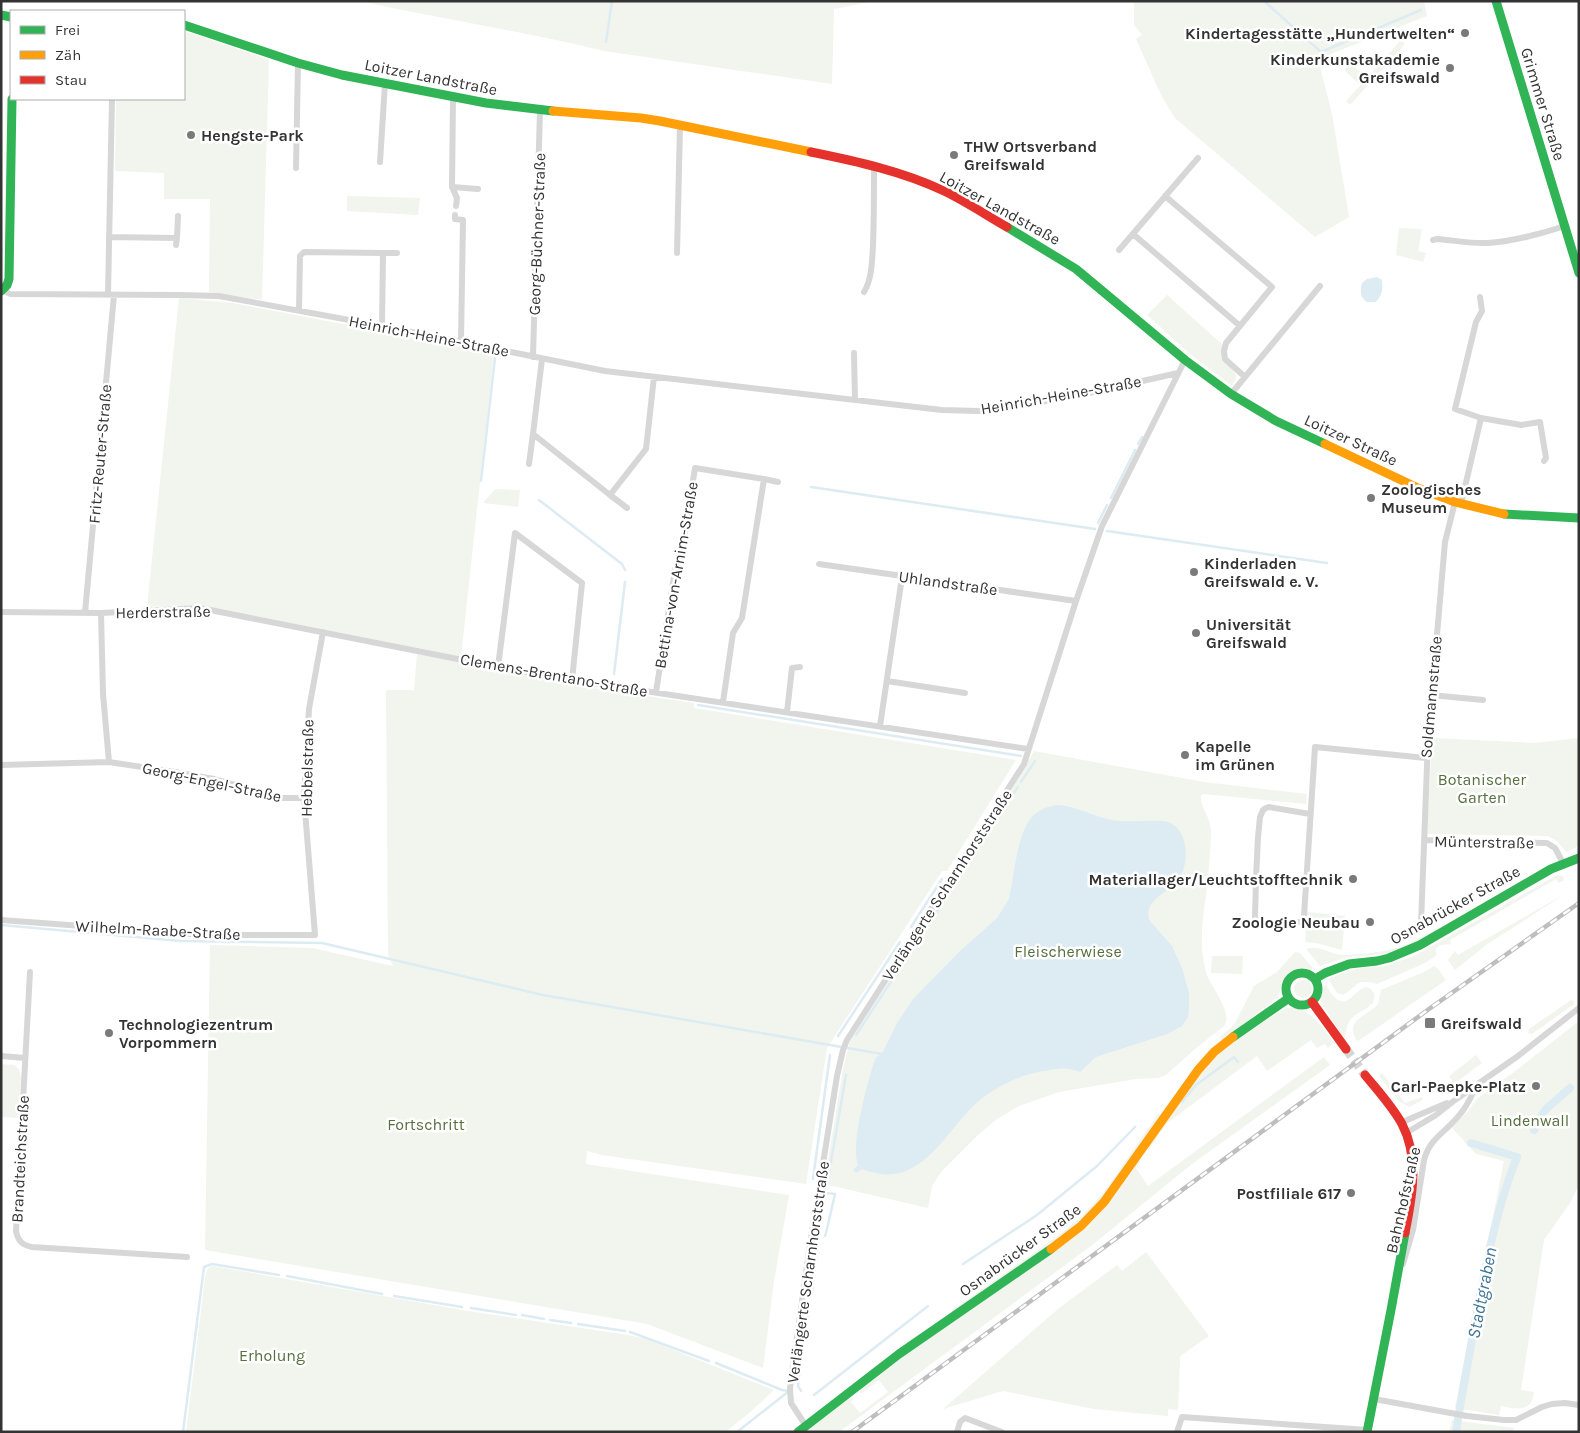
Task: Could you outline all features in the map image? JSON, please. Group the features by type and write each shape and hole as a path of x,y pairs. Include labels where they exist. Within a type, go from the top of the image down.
{"main road":[{"name":"Grimmer Straße","path":"1496,1 1579,273"},
{"name":"Loitzer Landstraße","path":"185,25 298,63 384,84 540,110 641,118 680,125 814,152 920,181 944,191 1032,241 1076,269 1185,360"},
{"path":"2,291 9,279 12,100"},
{"name":"Loitzer Straße","path":"1185,360 1230,394 1293,430 1418,488 1458,503 1500,514 1579,518"},
{"name":"Osnabrücker Straße","path":"802,1429 899,1354 1056,1246 1081,1226 1104,1202 1185,1087 1214,1052 1289,998 1287,987 1291,978 1301,973 1315,979 1349,964 1377,961 1404,952 1420,945 1563,863 1579,858"},
{"path":"1289,998 1292,1002 1302,1005 1312,1002 1318,994 1315,979"},
{"path":"1312,1002 1346,1049"},
{"path":"1365,1075 1400,1123"},
{"name":"Bahnhofstraße","path":"1367,1431 1398,1278 1414,1180 1412,1153 1406,1133 1400,1123"}],"street":[{"path":"296,168 298,63"},
{"path":"380,162 384,84"},
{"path":"453,97 452,187 457,198 456,206"},
{"name":"Fritz-Reuter-Straße","path":"85,613 100,462 111,294 109,237 112,100"},
{"name":"Georg-Büchner-Straße","path":"533,357 540,110"},
{"path":"677,253 680,125"},
{"path":"1119,250 1198,158"},
{"path":"864,292 867,287 871,265 874,221 874,167"},
{"path":"452,187 478,189"},
{"path":"1165,196 1272,288 1226,343 1225,359 1245,377"},
{"path":"455,215 455,219 463,220 461,341"},
{"path":"109,237 177,242 178,216"},
{"path":"1433,240 1488,243 1551,231 1565,226"},
{"path":"1133,234 1240,326"},
{"path":"1486,252 1488,243"},
{"path":"299,310 300,256 304,252 397,254"},
{"path":"382,326 383,253"},
{"path":"1230,394 1320,286"},
{"name":"Heinrich-Heine-Straße","path":"2,291 10,294 207,295 299,310 605,371 942,410 978,411 1071,397 1178,373"},
{"path":"1480,297 1482,311 1476,322 1455,409 1481,418 1521,425 1540,422 1546,458 1544,461"},
{"path":"854,353 855,400"},
{"path":"529,464 542,359"},
{"name":"Verlängerte Scharnhorststraße","path":"802,1429 791,1403 790,1388 809,1251 837,1076 844,1047 1024,764 1102,526 1185,360"},
{"path":"610,495 646,449 654,377"},
{"name":"Soldmannstraße","path":"1421,924 1426,758 1445,542 1458,503 1481,418"},
{"path":"533,434 627,508"},
{"name":"Bettina-von-Arnim-Straße","path":"656,692 675,570 683,544 695,468 778,482"},
{"path":"723,702 733,633 742,618 764,479"},
{"path":"498,667 515,533 582,583 572,680"},
{"name":"Uhlandstraße","path":"819,564 1076,601"},
{"path":"880,726 902,577"},
{"name":"Herderstraße","path":"1,612 101,613 199,608 322,632"},
{"path":"101,613 103,694 109,762"},
{"name":"Clemens-Brentano-Straße","path":"322,632 572,680 1028,749"},
{"name":"Hebbelstraße","path":"315,935 304,798 308,709 322,632"},
{"path":"787,712 792,668 800,667"},
{"path":"887,681 965,693"},
{"path":"1431,695 1483,700"},
{"path":"1310,814 1269,807 1262,812 1258,837 1256,923 1300,922 1303,920 1315,747 1426,758"},
{"name":"Georg-Engel-Straße","path":"1,766 109,762 214,780 282,798 304,798"},
{"name":"Münterstraße","path":"1424,840 1547,843 1555,848 1563,863"},
{"name":"Wilhelm-Raabe-Straße","path":"1,920 204,935 315,935"},
{"name":"Brandteichstraße","path":"30,972 17,1238 21,1243 32,1246 187,1257"},
{"name":"Bahnhofstraße","path":"1406,1133 1436,1115 1518,1056 1579,1008"},
{"path":"1,1056 25,1058"},
{"name":"Bahnhofstraße","path":"1398,1278 1410,1243 1424,1160 1428,1150 1432,1142 1460,1115 1477,1085"},
{"name":"Bahnhofstraße","path":"1400,1123 1455,1100"},
{"path":"1374,1399 1465,1416 1504,1420 1516,1420 1552,1404 1579,1405"},
{"path":"1177,1432 1182,1417 1367,1431"},
{"path":"957,1432 960,1422 965,1418 1002,1432"}],"green space":[{"path":"360,1 875,1 834,9 832,84 604,51"},
{"path":"1134,1 1424,1 1427,16 1318,59 1332,114 1349,217 1315,237 1175,118 1162,97 1136,39 1142,35 1134,25"},
{"name":"Hengste-Park","path":"185,32 269,60 262,300 209,292 210,199 164,199 164,173 115,171 116,100 185,100"},
{"path":"1401,40 1405,44 1350,105 1346,101"},
{"path":"1350,63 1365,76 1359,84 1344,70"},
{"path":"347,196 420,198 418,215 347,211"},
{"path":"1399,228 1422,229 1418,251 1426,253 1423,262 1396,255"},
{"path":"1167,295 1224,346 1231,368 1236,374 1232,386 1190,354 1147,315"},
{"path":"179,298 233,303 494,353 461,657 199,605 147,607"},
{"path":"495,489 520,490 518,507 483,503"},
{"name":"Fortschritt","path":"417,654 579,686 694,703 694,708 1016,760 947,871 942,871 827,1048 806,1184 602,1155 587,1151 586,1164 789,1195 774,1281 763,1368 647,1324 205,1250 210,945 312,948 393,966 388,954 386,690 414,690"},
{"name":"Botanischer Garten","path":"1432,738 1534,743 1579,738 1579,846 1566,852 1557,841 1548,836 1427,834"},
{"name":"Fleischerwiese","path":"1034,751 1204,782 1307,794 1306,804 1201,795 1211,831 1202,924 1202,953 1208,978 1224,1007 1226,1020 1224,1026 1166,1075 1159,1078 1136,1079 1059,1092 1019,1106 997,1119 942,1171 932,1186 928,1208 824,1184 843,1069 850,1041"},
{"path":"1557,875 1563,876 1564,880 1559,883 1556,879 1450,940 1451,944 1440,945 1436,949 1436,956 1423,964 1377,984 1370,982 1358,983 1343,995 1337,993 1328,979 1348,971 1385,966 1414,956"},
{"path":"1565,894 1486,945 1455,970 1448,960 1455,951 1458,955"},
{"path":"1307,912 1345,916 1342,950 1305,942"},
{"path":"1444,927 1395,953 1348,957 1320,966 1306,949 1316,948 1344,955 1380,952 1407,944"},
{"path":"1295,952 1300,953 1313,968 1311,971 1307,968 1301,968 1290,972 1282,984 1278,997 1222,1041 1220,1037 1234,1025 1254,986 1277,972"},
{"path":"1212,956 1243,956 1242,974 1211,973"},
{"path":"1434,966 1446,980 1357,1041 1353,1034 1355,1023 1378,1004 1381,990"},
{"path":"1299,980 1307,980 1312,985 1310,996 1299,998 1294,993 1294,985"},
{"path":"1325,983 1339,1001 1347,1000 1366,987 1371,989 1375,995 1373,1003 1350,1020 1345,1040 1320,999"},
{"path":"1571,1000 1574,1001 1574,1004 1532,1034 1528,1033 1529,1029"},
{"path":"1286,1008 1294,1008 1308,1013 1319,1023 1334,1042 1328,1048 1325,1044 1317,1048 1311,1040 1267,1071 1257,1056 1166,1124 1148,1151 1147,1147 1176,1105 1209,1064 1236,1041"},
{"name":"Lindenwall","path":"1579,1021 1579,1185 1570,1203 1544,1240 1521,1390 1534,1392 1533,1399 1527,1406 1522,1408 1501,1406 1499,1415 1455,1408 1504,1161 1476,1154 1452,1128 1477,1099"},
{"path":"1476,1055 1482,1063 1454,1084 1449,1076"},
{"path":"1324,1057 1330,1065 1192,1164 1091,1246 839,1432 803,1432 847,1398 854,1399 851,1402 860,1413 888,1392 879,1380 861,1394 860,1392 861,1387 902,1357 1083,1231 1101,1212 1137,1161 1141,1161 1136,1168 1148,1186"},
{"path":"1,1064 14,1065 19,1069 21,1077 18,1118 1,1117"},
{"path":"1382,1073 1405,1103 1423,1098 1409,1107 1399,1101 1379,1076"},
{"path":"1158,1114 1161,1115 1110,1188 1088,1214 1064,1234 955,1312 951,1311 1059,1235 1082,1216 1104,1192"},
{"path":"1146,1252 1209,1336 1180,1356 1178,1410 1168,1409 1168,1416 1094,1409 1003,1391 943,1409 1058,1309 1117,1265 1122,1271"},
{"name":"Erholung","path":"213,1266 468,1311 628,1335 646,1339 774,1390 725,1432 186,1432 205,1278 208,1268"},
{"path":"1452,1420 1514,1428 1513,1432 1449,1432"}],"shaded area":[{"path":"1377,277 1382,280 1381,294 1376,302 1367,302 1361,294 1362,283 1367,279"},
{"path":"1056,805 1071,807 1112,820 1162,821 1170,823 1182,834 1186,852 1180,877 1152,903 1148,914 1150,921 1172,946 1182,968 1189,993 1188,1017 1182,1026 1167,1034 1096,1057 1080,1072 1066,1069 1043,1071 1026,1075 1002,1085 981,1099 937,1148 912,1168 897,1174 873,1173 862,1169 856,1173 853,1170 858,1165 856,1143 858,1128 876,1057 882,1054 897,1023 914,998 960,951 997,918 1009,899 1019,844 1027,824 1037,812"}],"waterway":[{"path":"606,42 612,1"},
{"path":"1264,1 1321,52 1421,10"},
{"path":"481,481 495,358"},
{"path":"1138,444 1142,437"},
{"path":"1111,498 1135,450"},
{"path":"811,487 1095,529"},
{"path":"539,500 622,564 625,570"},
{"path":"1098,523 1107,505"},
{"path":"1107,531 1327,563"},
{"path":"614,674 625,582"},
{"path":"698,705 1021,756"},
{"path":"1021,782 1035,761"},
{"path":"997,817 1018,787"},
{"path":"856,1035 989,832"},
{"path":"911,927 942,879"},
{"path":"1,925 181,941 322,943 543,995 882,1054"},
{"path":"838,1036 900,942"},
{"path":"813,1179 830,1055"},
{"path":"1182,1102 1196,1085 1234,1057 1238,1062"},
{"path":"827,1185 846,1075"},
{"name":"Stadtgraben","path":"1534,1130 1545,1110 1570,1088"},
{"path":"963,1264 1037,1215 1097,1166 1135,1127"},
{"name":"Stadtgraben","path":"1456,1432 1489,1253 1498,1214 1517,1157 1471,1143"},
{"path":"825,1236 835,1194 826,1193"},
{"path":"812,1291 817,1254"},
{"path":"183,1432 204,1267 212,1264 279,1275"},
{"path":"287,1276 382,1294"},
{"path":"394,1296 462,1307"},
{"path":"814,1395 928,1306"},
{"path":"471,1308 516,1315"},
{"path":"522,1315 544,1319"},
{"path":"802,1356 808,1317"},
{"path":"550,1320 571,1323"},
{"path":"578,1324 625,1331"},
{"path":"630,1332 709,1361"},
{"path":"716,1363 782,1390 789,1391"},
{"path":"800,1368 798,1386 801,1391"},
{"path":"737,1432 789,1391"}],"tunnel":[{"path":"1346,1049 1365,1075"}],"railway":[{"path":"852,1432 1429,1009 1579,903"}],"traffic: fast":[{"path":"1496,1 1579,273"},
{"path":"1,15 10,17"},
{"path":"185,25 298,63 342,75 486,103 553,111"},
{"path":"1,291 7,285 9,279 12,100"},
{"path":"1007,227 1076,269 1185,360 1231,394 1276,421 1325,444"},
{"path":"1504,514 1579,518"},
{"path":"1315,979 1349,964 1389,958 1420,945 1551,869 1579,858"},
{"path":"1302,973 1308,974 1313,978 1317,983 1318,989 1317,995 1313,1000 1308,1004 1302,1005 1296,1004 1291,1000 1287,995 1286,989 1287,983 1291,978 1296,974 1302,973"},
{"path":"1233,1037 1289,998"},
{"path":"1367,1432 1405,1233"},
{"path":"798,1432 899,1354 1051,1249"}],"traffic: slow":[{"path":"553,111 660,121 811,152"},
{"path":"1325,444 1418,488 1455,502 1504,514"},
{"path":"1051,1249 1081,1226 1104,1202 1198,1070 1214,1052 1233,1037"}],"traffic: jam":[{"path":"811,152 878,167 928,184 960,199 1007,227"},
{"path":"1312,1002 1346,1049"},
{"path":"1365,1075 1398,1117 1408,1137 1413,1164 1413,1178 1405,1233"}],"place":[{"name":"Kindertagesstätte „Hundertwelten“","path":"1465,33"},
{"name":"Kinderkunstakademie Greifswald","path":"1450,68"},
{"name":"Hengste-Park","path":"191,135"},
{"name":"THW Ortsverband Greifswald","path":"954,155"},
{"name":"Zoologisches Museum","path":"1371,498"},
{"name":"Kinderladen Greifswald e. V.","path":"1194,572"},
{"name":"Universität Greifswald","path":"1196,633"},
{"name":"Kapelle im Grünen","path":"1185,755"},
{"name":"Materiallager/Leuchtstofftechnik","path":"1353,879"},
{"name":"Zoologie Neubau","path":"1370,922"},
{"name":"Greifswald","path":"1430,1023"},
{"name":"Technologiezentrum Vorpommern","path":"109,1033"},
{"name":"Carl-Paepke-Platz","path":"1536,1086"},
{"name":"Postfiliale 617","path":"1351,1193"}]}
